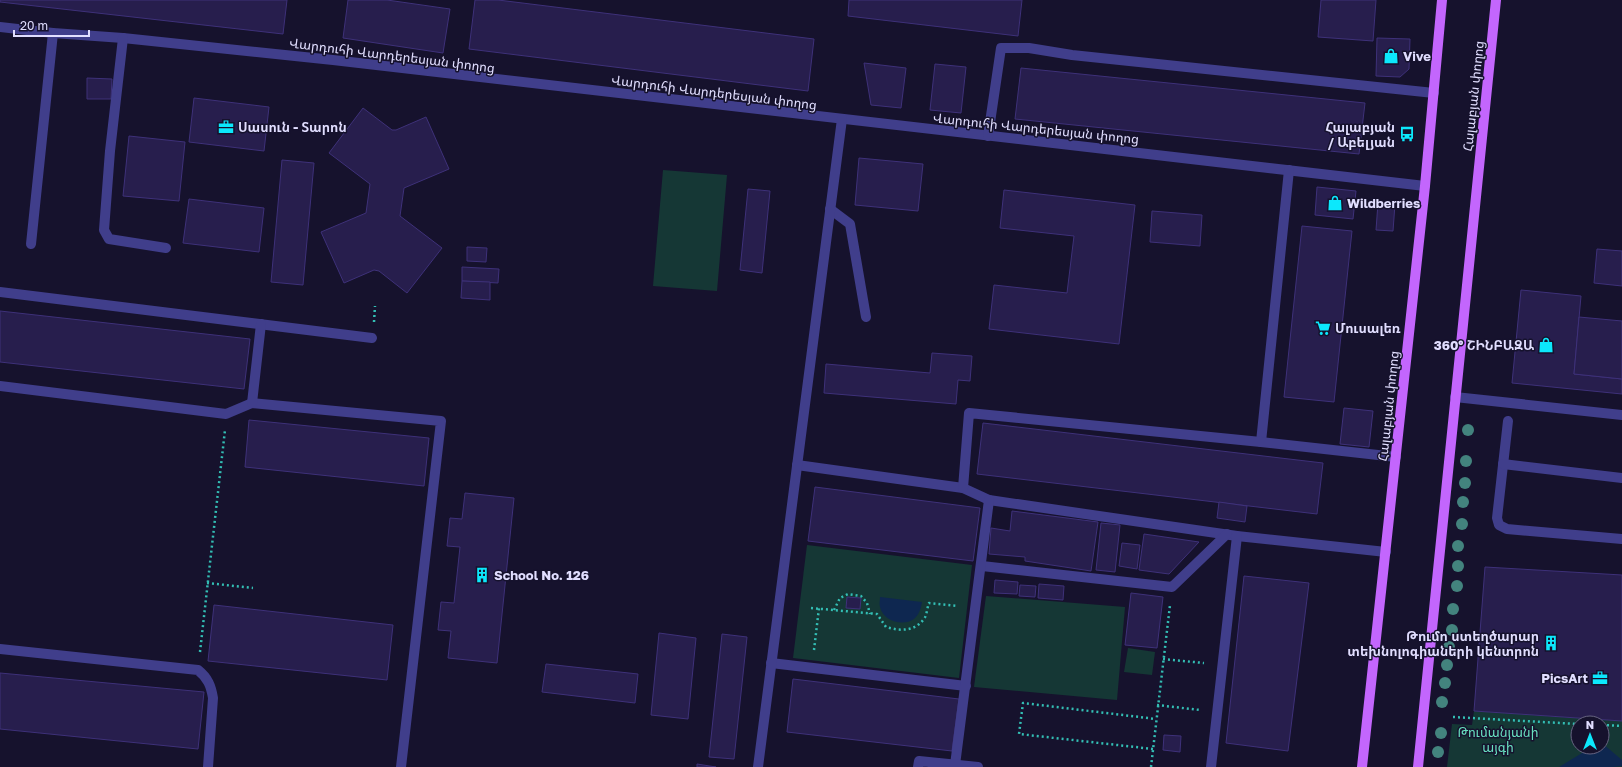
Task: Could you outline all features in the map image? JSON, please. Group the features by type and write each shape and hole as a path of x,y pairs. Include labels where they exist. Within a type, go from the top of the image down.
{"main road":[{"name":"Հալաբյան փողոց","path":"1362,767 1425,186 1442,0"},
{"name":"Հալաբյան փողոց","path":"1418,767 1496,0"}],"street":[{"name":"Վարդուհի Վարդերեսյան փողոց","path":"0,28 123,38 333,60 842,120 1425,186"},
{"path":"31,244 53,33"},
{"path":"123,38 110,151 104,230 109,239 166,248"},
{"path":"988,136 1001,48 1029,48 1080,56 1434,93"},
{"path":"758,767 842,120"},
{"path":"1261,442 1289,170"},
{"path":"830,209 850,224 866,317"},
{"path":"0,292 372,338"},
{"path":"252,403 261,324"},
{"path":"0,386 226,414 252,403 441,421 401,767"},
{"path":"1455,397 1622,415"},
{"path":"963,488 969,413 1396,457"},
{"path":"1508,421 1497,518 1499,525 1507,529 1622,539"},
{"path":"1503,464 1622,478"},
{"path":"797,465 963,488 989,500 1232,535 1386,552"},
{"path":"955,765 982,566 989,500"},
{"path":"982,566 1172,587 1232,535"},
{"path":"1211,767 1222,665 1232,535"},
{"path":"0,649 198,670 206,677 212,688 213,698 208,767"},
{"path":"771,663 966,686"},
{"path":"918,767 919,761 978,767"}],"path":[{"path":"198,670 226,414"},
{"path":"207,583 253,588"},
{"path":"1151,767 1157,705 1172,587"},
{"path":"834,610 840,598 848,594 861,596 867,603 870,614"},
{"path":"811,608 877,614 886,627 899,630 913,628 925,618 929,603 976,608"},
{"path":"812,668 819,608"},
{"path":"1163,659 1222,665"},
{"path":"1153,749 1019,734 1023,703 1156,720"},
{"path":"1157,705 1217,711"},
{"path":"1453,716 1570,723"},
{"path":"1610,725 1622,726"}],"green space":[{"path":"663,170 727,175 717,291 653,286"},
{"path":"807,545 972,565 959,678 793,658"},
{"path":"986,596 1125,607 1117,700 974,687"},
{"path":"1128,648 1155,652 1152,675 1124,672"},
{"name":"Թումանյանի այգի","path":"1474,711 1570,717 1570,755 1610,755 1610,720 1622,721 1622,767 1447,767 1452,724 1472,725"}],"water":[{"path":"880,597 922,602 920,611 914,619 910,621 894,621 885,616 882,612"},
{"path":"1610,750 1622,760 1622,766 1613,767 1559,767 1579,755 1610,755"}],"building":[{"path":"0,0 287,0 283,34 0,2"},
{"path":"348,0 387,0 450,9 443,53 343,38"},
{"path":"475,0 498,0 814,39 808,91 469,49"},
{"path":"849,0 1022,0 1018,36 848,16"},
{"path":"1321,0 1376,0 1373,41 1318,37"},
{"path":"1377,38 1410,39 1409,69 1400,77 1376,76"},
{"path":"864,63 906,68 901,108 871,105"},
{"path":"935,64 966,67 961,113 930,110"},
{"path":"1021,68 1365,103 1359,154 1015,119"},
{"path":"87,78 112,79 111,99 87,99"},
{"path":"194,98 269,107 264,151 189,142"},
{"path":"363,108 392,130 396,130 426,117 449,169 404,188 400,216 442,248 407,293 379,271 374,270 344,283 321,232 366,213 370,184 329,153"},
{"path":"129,136 185,142 179,201 123,196"},
{"path":"859,158 923,164 918,211 855,205"},
{"path":"282,160 314,163 303,285 271,282"},
{"name":"Wildberries","path":"1317,187 1356,191 1353,219 1315,215"},
{"path":"748,189 770,191 762,273 740,270"},
{"path":"1004,190 1135,205 1119,344 989,329 994,285 1067,293 1074,236 1000,228"},
{"path":"189,199 264,208 259,252 183,243"},
{"path":"1378,203 1395,204 1393,231 1376,230"},
{"path":"1152,211 1202,215 1200,246 1150,242"},
{"path":"1302,226 1352,231 1334,402 1284,397"},
{"path":"467,247 487,248 486,262 467,261"},
{"path":"1597,249 1622,251 1622,286 1594,283"},
{"path":"462,267 499,269 498,283 462,281"},
{"path":"462,281 490,282 490,300 461,298"},
{"name":"360° ՇԻՆԲԱԶԱ","path":"1521,290 1581,296 1574,374 1622,379 1622,394 1512,383"},
{"path":"0,311 250,339 244,389 0,362"},
{"path":"1579,317 1622,321 1622,379 1574,374"},
{"path":"932,353 972,356 970,381 958,380 956,404 824,393 826,364 930,373"},
{"path":"1344,408 1373,411 1369,447 1340,444"},
{"path":"249,420 429,438 424,486 245,467"},
{"path":"983,423 1323,463 1317,514 977,474"},
{"path":"815,487 980,508 973,561 808,541"},
{"name":"School No. 126","path":"465,493 514,498 497,663 448,658 451,631 438,630 441,602 454,603 460,547 447,546 450,518 462,519"},
{"path":"1219,502 1247,506 1245,522 1217,518"},
{"path":"1012,511 1098,522 1091,571 1025,561 1025,557 989,554 991,528 1010,531"},
{"path":"1101,523 1120,525 1115,572 1096,570"},
{"path":"1144,534 1199,542 1169,574 1139,570"},
{"path":"1122,543 1140,545 1137,569 1119,566"},
{"name":"Թումո ստեղծարար տեխնոլոգիաների կենտրոն","path":"1485,567 1622,575 1622,721 1610,720 1610,715 1570,715 1570,717 1474,711"},
{"path":"1244,576 1309,583 1288,751 1226,743"},
{"path":"995,580 1018,582 1017,594 994,593"},
{"path":"1039,584 1064,586 1063,600 1038,598"},
{"path":"1020,585 1036,586 1035,597 1019,596"},
{"path":"1131,593 1163,597 1157,648 1125,645"},
{"path":"847,597 861,598 860,609 846,608"},
{"path":"214,605 393,625 387,680 208,661"},
{"path":"659,633 696,638 688,719 651,715"},
{"path":"722,634 747,637 734,759 709,757"},
{"path":"546,664 638,674 635,703 542,692"},
{"path":"0,673 204,692 198,749 0,729"},
{"path":"793,679 959,699 952,751 787,732"},
{"path":"1164,735 1181,736 1180,752 1163,750"},
{"path":"697,764 716,767 697,767"}],"place":[{"name":"Vive","path":"1391,56"},
{"name":"Սասուն - Տարոն","path":"226,127"},
{"name":"Հալաբյան / Աբելյան","path":"1407,134"},
{"name":"Wildberries","path":"1335,203"},
{"name":"Մուսալեռ","path":"1323,328"},
{"name":"360° ՇԻՆԲԱԶԱ","path":"1546,345"},
{"name":"School No. 126","path":"482,575"},
{"name":"Թումո ստեղծարար տեխնոլոգիաների կենտրոն","path":"1551,643"},
{"name":"PicsArt","path":"1600,678"}]}
